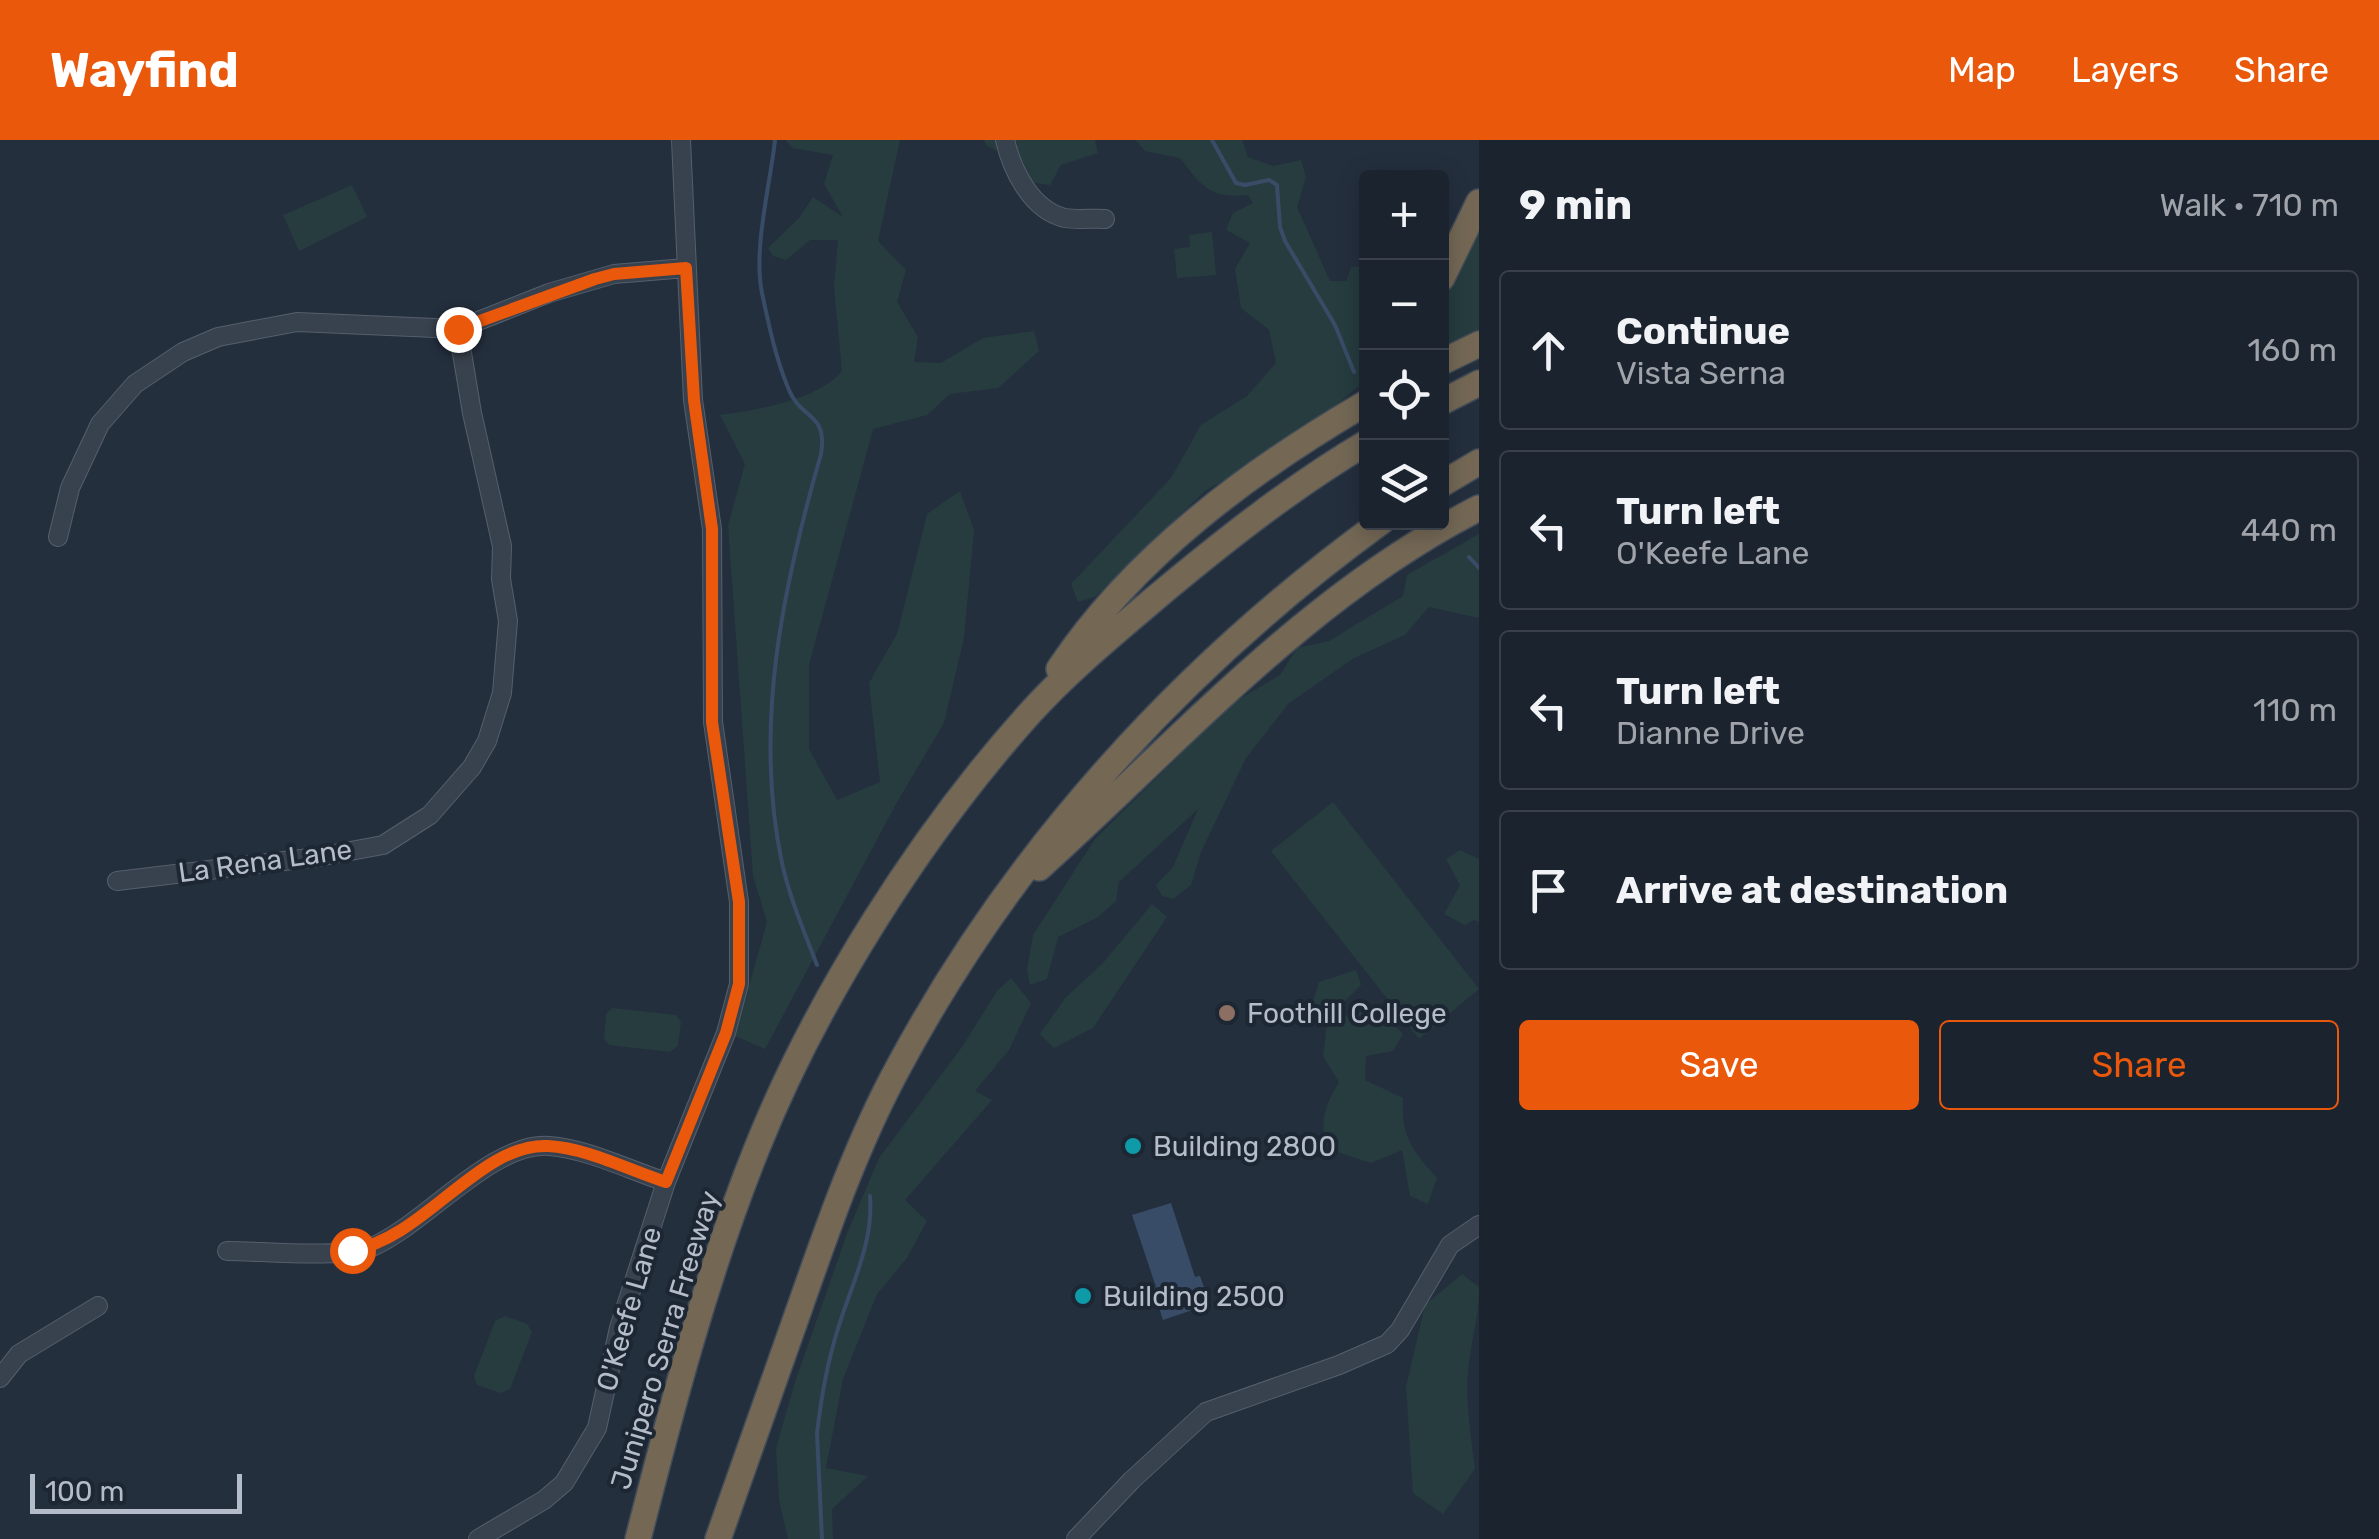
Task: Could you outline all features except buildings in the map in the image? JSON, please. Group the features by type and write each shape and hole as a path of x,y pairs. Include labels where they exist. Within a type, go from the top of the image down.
{"highway":[{"path":"1449,264 1479,202"},
{"path":"1449,359 1479,344"},
{"path":"1449,398 1479,382"},
{"path":"1029,715 1083,634 1124,589 1200,518 1359,393"},
{"path":"1273,462 1359,407"},
{"name":"Junipero Serra Freeway","path":"638,1539 692,1332 758,1143 840,980 888,903 941,825 1029,715 1194,566 1266,510 1359,448"},
{"path":"1449,480 1479,462"},
{"path":"1008,893 1304,624 1368,573 1475,510"},
{"path":"718,1539 857,1156 898,1068 955,970 1054,830 1184,688 1308,576 1370,530"}],"street":[{"name":"O'Keefe Lane","path":"478,1539 544,1500 564,1483 597,1428 620,1328 666,1182 726,1033 739,984 739,902 712,722 712,529 694,400 681,140"},
{"path":"1005,140 1014,175 1045,208 1064,218 1105,218"},
{"path":"58,537 70,488 100,424 136,384 183,352 218,337 297,322 458,329 595,279 686,268"},
{"name":"La Rena Lane","path":"118,881 318,857 383,844 430,814 472,767 487,741 502,693 508,621 501,579 502,546 458,329"},
{"path":"227,1251 328,1252 370,1248 424,1216 501,1156 527,1147 550,1146 576,1152 666,1182"},
{"path":"1076,1539 1132,1480 1206,1412 1387,1344 1400,1330 1450,1245 1479,1225"},
{"path":"0,1378 19,1354 98,1306"}],"green space":[{"path":"786,140 900,140 878,241 906,270 897,302 918,337 914,362 941,363 983,338 1034,331 1039,351 998,388 950,394 927,415 873,429 809,665 809,749 837,800 880,782 869,683 897,634 927,514 960,491 974,530 964,638 944,723 896,804 765,1049 735,1036 767,922 753,876 728,525 745,464 720,415 769,407 803,396 842,371 834,287 838,240 810,240 786,260 773,256 768,248 799,218 813,197 843,217 824,184 833,155 792,148"},
{"path":"984,140 1095,140 1098,153 1061,165 1050,185 1029,182 1011,157 987,146"},
{"path":"1136,140 1242,140 1248,157 1273,166 1301,160 1306,177 1297,207 1330,281 1346,281 1351,267 1359,266 1359,386 1282,451 1206,490 1095,597 1078,602 1071,584 1171,478 1201,425 1247,396 1276,363 1269,330 1241,308 1235,269 1250,243 1226,230 1233,213 1253,203 1248,195 1224,195 1208,188 1180,158 1145,151"},
{"path":"352,185 367,217 299,251 283,215"},
{"path":"1479,223 1479,339 1449,354 1449,350 1449,283"},
{"path":"1212,232 1216,275 1177,278 1174,249 1190,247 1189,235"},
{"path":"1479,534 1479,618 1429,607 1405,635 1354,658 1289,703 1246,758 1201,852 1191,885 1173,899 1162,896 1156,885 1173,867 1198,809 1119,882 1116,901 1098,917 1058,937 1047,979 1030,985 1027,970 1033,935 1095,839 1231,704 1280,675 1297,648 1329,641 1403,596 1407,575"},
{"path":"1333,802 1479,989 1419,1039 1271,851"},
{"path":"1460,850 1479,859 1479,922 1474,920 1465,925 1444,914 1460,885 1446,859"},
{"path":"1152,904 1167,917 1093,1028 1054,1048 1040,1034 1066,997 1102,964"},
{"path":"1356,970 1361,985 1339,1007 1347,1017 1377,1006 1403,1034 1393,1051 1366,1056 1365,1080 1403,1098 1410,1142 1437,1178 1428,1204 1410,1196 1402,1150 1371,1163 1328,1149 1325,1140 1325,1115 1339,1082 1323,1056 1327,1023 1313,1002 1319,982"},
{"path":"1011,978 1031,1003 1009,1050 975,1091 992,1100 905,1200 927,1221 907,1258 877,1294 843,1379 826,1468 868,1476 832,1509 833,1539 788,1539 779,1500 776,1448 848,1231 879,1158 962,1047 997,991"},
{"path":"612,1008 676,1015 681,1022 678,1046 670,1052 609,1045 604,1039 606,1014"},
{"path":"1462,1274 1479,1287 1468,1380 1475,1469 1443,1514 1413,1493 1406,1387 1425,1305"},
{"path":"505,1316 527,1324 532,1332 510,1389 501,1393 477,1385 474,1376 495,1321"}],"water":[{"path":"1171,1203 1195,1277 1200,1276 1210,1304 1163,1320 1132,1215"}],"waterway":[{"path":"775,140 761,237 762,293 789,390 817,423 822,440 784,605 776,657 771,760 782,863 817,965"},
{"path":"1212,140 1236,183 1269,180 1277,185 1285,241 1335,325 1354,372"},
{"path":"1469,557 1479,568"},
{"path":"822,1539 817,1433 833,1344 865,1248 870,1196"}],"place":[{"name":"Foothill College","path":"1227,1013"},
{"name":"Building 2800","path":"1133,1146"},
{"name":"Building 2500","path":"1083,1296"}],"route":[{"path":"352,1250 370,1248 424,1216 501,1156 527,1147 550,1146 576,1152 666,1182 726,1033 739,984 739,902 712,722 712,529 694,400 686,268 595,279 458,329"}]}
